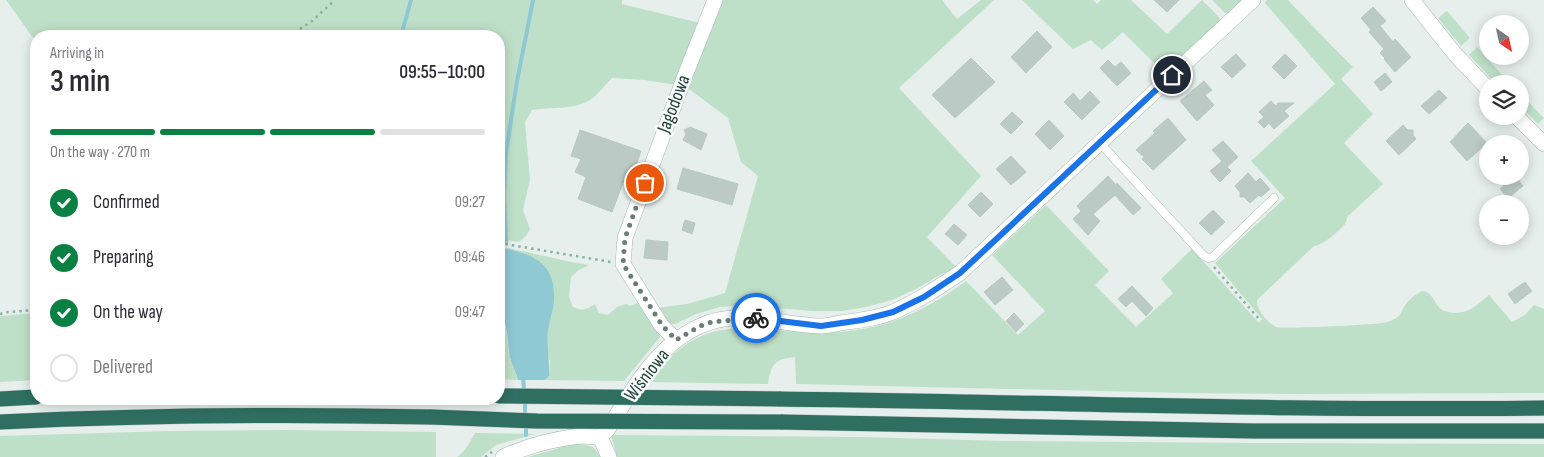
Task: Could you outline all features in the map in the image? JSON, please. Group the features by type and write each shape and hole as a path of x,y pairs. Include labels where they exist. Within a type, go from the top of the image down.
{"highway":[{"path":"505,396 1449,409 1544,408"},
{"path":"0,398 30,397"},
{"path":"0,422 120,417 347,416 497,420 781,422 1264,431 1544,431"}],"street":[{"name":"Jagodowa","path":"623,264 625,238 686,74 716,0"},
{"name":"Wiśniowa","path":"600,437 608,429 654,361 676,340 700,326 712,322 752,317 821,326 862,320 893,312 924,297 960,273 1253,0"},
{"path":"1412,0 1454,53 1479,79"},
{"path":"1525,125 1544,144"},
{"path":"623,264 662,325 676,340"},
{"path":"503,457 522,449 588,436 600,437 609,457"}],"lane":[{"path":"1099,142 1204,256 1208,258 1213,257 1274,198"}],"path":[{"path":"298,30 312,21 335,0"},
{"path":"505,244 623,264"},
{"path":"1208,258 1212,266 1259,319"},
{"path":"0,314 30,310"}],"green space":[{"path":"6,0 622,0 622,4 700,23 676,85 645,80 612,78 596,96 580,105 532,110 525,122 530,180 523,210 530,229 519,242 505,240 505,30 30,30 30,34"},
{"path":"720,0 942,0 957,19 981,0 994,0 899,88 981,176 927,237 957,268 892,300 866,307 842,311 812,311 743,305 720,307 696,314 675,324 670,324 656,308 687,304 725,293 758,176 741,162 728,118 685,86"},
{"path":"1022,0 1093,0 1097,4 1101,0 1131,0 1167,34 1202,0 1221,21 1165,74 1123,32 1102,50 1091,40 1073,49"},
{"path":"1212,0 1245,0 1231,13 1225,13"},
{"path":"1267,0 1288,0 1353,67 1341,79 1373,114 1344,143 1383,184 1348,216 1345,224 1339,230 1326,241 1314,246 1257,300 1258,307 1263,315 1276,327 1380,323 1391,321 1400,315 1409,301 1422,291 1430,294 1441,309 1454,313 1470,309 1489,295 1512,322 1525,315 1534,305 1544,309 1544,393 1184,393 796,384 795,357 783,359 775,364 768,384 649,382 671,357 693,340 714,332 736,328 811,333 858,330 907,316 937,301 966,281 1018,335 1045,311 992,255 1046,205 1109,271 1095,285 1136,327 1173,293 1161,279 1192,249 1259,323 1262,319 1215,263 1285,198 1251,161 1335,84 1265,3"},
{"path":"1447,11 1470,38 1461,46 1438,18"},
{"path":"1477,47 1479,49 1479,65 1493,65 1502,75 1488,75 1469,55"},
{"path":"1529,103 1544,118 1538,124 1529,115"},
{"path":"505,247 589,265 571,277 569,297 573,307 584,309 595,304 599,313 608,315 617,307 626,304 630,306 640,302 660,337 624,381 545,380 549,376 550,362 546,347 548,330 517,251"},
{"path":"30,314 30,380 0,382 0,316"},
{"path":"505,325 510,357 518,380 505,379"},
{"path":"285,430 436,432 436,457 0,457 0,436"},
{"path":"475,433 535,434 496,445 481,457 457,457 465,449"},
{"path":"611,435 862,437 1003,441 1544,444 1544,457 617,457"},
{"path":"576,443 593,447 601,457 528,457"}],"water":[{"path":"505,248 520,252 537,260 544,266 553,283 554,303 548,330 549,376 545,380 518,380 510,357 506,328"}],"building":[{"path":"1154,0 1179,0 1167,12"},
{"path":"1373,7 1386,21 1380,26 1393,42 1395,39 1411,57 1395,72 1380,53 1384,49 1369,32 1371,30 1361,18"},
{"path":"1037,31 1052,47 1026,73 1011,57"},
{"path":"1236,54 1246,65 1232,78 1221,67"},
{"path":"1285,54 1297,66 1284,79 1272,67"},
{"path":"971,58 995,82 955,118 932,95"},
{"path":"1108,60 1115,67 1121,62 1131,73 1117,86 1100,68"},
{"path":"1385,73 1392,82 1381,91 1374,82"},
{"path":"1204,81 1212,90 1205,95 1214,105 1197,121 1180,101"},
{"path":"1439,90 1447,98 1429,114 1421,106"},
{"path":"1090,91 1100,102 1082,120 1064,102 1073,93 1080,101"},
{"path":"1271,101 1276,106 1278,103 1294,103 1284,111 1289,116 1274,129 1269,123 1264,128 1258,122 1264,117 1259,112"},
{"path":"1012,112 1023,122 1011,134 1000,124"},
{"path":"1168,118 1186,140 1153,170 1142,159 1144,157 1136,150"},
{"path":"1049,120 1064,136 1050,150 1035,134"},
{"path":"1468,123 1479,135 1479,150 1467,161 1450,142"},
{"path":"1403,125 1408,130 1413,130 1413,135 1416,139 1399,155 1386,141"},
{"path":"690,127 707,134 701,150 683,140 686,134 684,130"},
{"path":"580,130 641,151 632,177 626,175 612,212 578,199 586,177 575,172 581,159 571,156"},
{"path":"1223,141 1238,157 1227,167 1231,171 1220,182 1210,171 1222,161 1212,150"},
{"path":"1011,156 1026,172 1011,185 996,169"},
{"path":"683,168 738,184 732,205 677,189"},
{"path":"1248,173 1256,182 1260,178 1270,189 1250,203 1244,197 1240,197 1240,192 1235,186"},
{"path":"1108,176 1141,208 1133,215 1115,195 1093,214 1100,221 1088,235 1073,219 1081,211 1077,206"},
{"path":"1504,186 1523,186 1512,195 1505,195 1500,189"},
{"path":"981,192 993,204 980,217 968,205"},
{"path":"1213,210 1225,222 1211,235 1199,223"},
{"path":"685,220 695,223 692,234 682,230"},
{"path":"954,224 967,235 958,245 945,234"},
{"path":"646,240 668,242 667,260 644,258"},
{"path":"1002,277 1013,290 995,305 984,292"},
{"path":"1525,282 1532,291 1515,304 1508,294"},
{"path":"1132,286 1153,308 1146,316 1132,301 1126,307 1118,299"},
{"path":"1014,313 1024,324 1016,332 1006,321"}],"waterway":[{"path":"403,30 411,0"},
{"path":"505,174 506,153 517,81 533,0"},
{"path":"505,220 506,243"},
{"path":"523,374 524,392"},
{"path":"525,399 525,417"},
{"path":"526,424 526,435"}],"way so far":[{"path":"645,183 625,238 623,264 668,333 676,340 700,326 712,322 756,318"}],"route":[{"path":"756,318 821,326 862,320 893,312 924,297 960,273 1172,75"}]}
